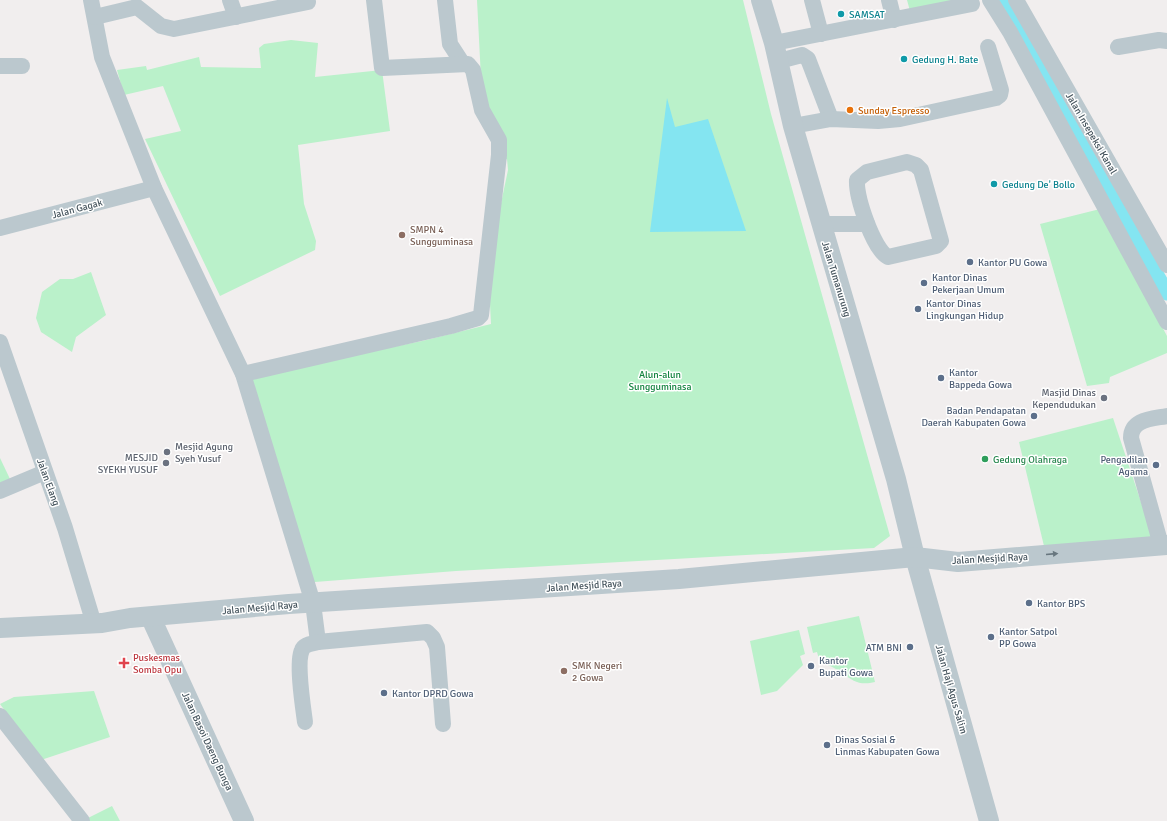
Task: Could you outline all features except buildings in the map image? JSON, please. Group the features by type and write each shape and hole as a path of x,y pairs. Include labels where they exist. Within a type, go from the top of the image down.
{"street":[{"path":"91,0 102,57 154,188 243,374 314,603 318,642"},
{"path":"230,0 236,17"},
{"path":"243,374 451,326 480,317 483,307 500,143 482,110 473,70 468,64 382,68 374,0"},
{"path":"444,0 450,44 463,64"},
{"name":"Jalan Tumanurung","path":"761,0 776,52 793,126 896,478 915,557"},
{"path":"812,0 821,34"},
{"path":"889,0 894,20"},
{"path":"990,0 1010,32 1167,322"},
{"name":"Jalan Insepeksi Kanal","path":"1016,0 1167,265"},
{"path":"95,17 140,4 161,26 174,30 308,2"},
{"path":"776,52 821,34 972,4"},
{"path":"1118,47 1159,40 1167,41"},
{"path":"793,126 832,119 878,121 900,119 996,98 1000,95 1001,90 988,47"},
{"path":"776,52 802,55 808,59 832,119"},
{"path":"0,66 22,66"},
{"path":"907,162 916,165 920,170 941,240 940,243 936,246 888,257 879,249 867,224 857,183 860,176 868,172 907,162"},
{"name":"Jalan Gagak","path":"0,228 154,188"},
{"path":"821,224 867,224"},
{"name":"Jalan Elang","path":"1,349 65,528 94,624"},
{"path":"1164,545 1131,438 1131,433 1135,425 1167,416"},
{"path":"0,491 45,472"},
{"name":"Jalan Mesjid Raya","path":"0,628 94,624 130,618 151,618 289,604 679,580 915,557 958,562 1164,545"},
{"name":"Jalan Haji Agus Salim","path":"915,557 989,821"},
{"name":"Jalan Basoi Daeng Bunga","path":"151,618 244,821"},
{"path":"305,722 300,664 301,650 305,646 318,642 427,632 437,647 443,724"},
{"path":"0,716 82,821"}],"green space":[{"name":"Alun-alun Sungguminasa","path":"477,0 743,0 771,114 890,536 874,548 456,571 302,583 245,377 422,341 491,324 488,265 508,170 507,159 504,160 482,98"},
{"path":"907,0 961,0 910,11"},
{"path":"291,40 318,43 315,77 382,70 390,131 298,145 304,204 316,241 315,250 220,296 145,139 181,131 163,86 124,95 117,70 146,66 147,70 199,57 201,67 261,68 259,48 264,44"},
{"path":"1100,209 1167,336 1167,353 1110,377 1109,383 1087,386 1040,224"},
{"path":"91,272 106,315 76,337 72,352 41,332 36,318 42,292 60,279 73,279"},
{"path":"1113,418 1153,538 1044,546 1019,442"},
{"path":"0,458 10,479 0,483"},
{"path":"859,616 875,682 859,683 828,665 820,663 817,652 813,653 807,627"},
{"path":"799,630 805,654 800,656 803,665 777,691 761,695 750,641"},
{"path":"94,691 110,737 41,760 0,704 14,697"},
{"path":"112,806 120,821 88,821 88,818"}],"water":[{"path":"667,98 675,127 708,119 746,231 650,232"}],"waterway":[{"path":"1000,0 1167,293"}],"place":[{"name":"SAMSAT","path":"841,14"},
{"name":"Gedung H. Bate","path":"904,59"},
{"name":"Sunday Espresso","path":"850,110"},
{"name":"Gedung De' Bollo","path":"994,184"},
{"name":"SMPN 4 Sungguminasa","path":"402,235"},
{"name":"Kantor PU Gowa","path":"970,262"},
{"name":"Kantor Dinas Pekerjaan Umum","path":"924,283"},
{"name":"Kantor Dinas Lingkungan Hidup","path":"918,309"},
{"name":"Kantor Bappeda Gowa","path":"941,378"},
{"name":"Masjid Dinas Kependudukan","path":"1104,398"},
{"name":"Badan Pendapatan Daerah Kabupaten Gowa","path":"1034,416"},
{"name":"Mesjid Agung Syeh Yusuf","path":"167,452"},
{"name":"Gedung Olahraga","path":"985,459"},
{"name":"MESJID SYEKH YUSUF","path":"166,463"},
{"name":"Pengadilan Agama","path":"1156,465"},
{"name":"Kantor BPS","path":"1029,603"},
{"name":"Kantor Satpol PP Gowa","path":"991,637"},
{"name":"ATM BNI","path":"910,647"},
{"name":"Puskesmas Somba Opu","path":"124,663"},
{"name":"Kantor Bupati Gowa","path":"811,666"},
{"name":"SMK Negeri 2 Gowa","path":"564,671"},
{"name":"Kantor DPRD Gowa","path":"384,693"},
{"name":"Dinas Sosial & Linmas Kabupaten Gowa","path":"827,745"}]}
